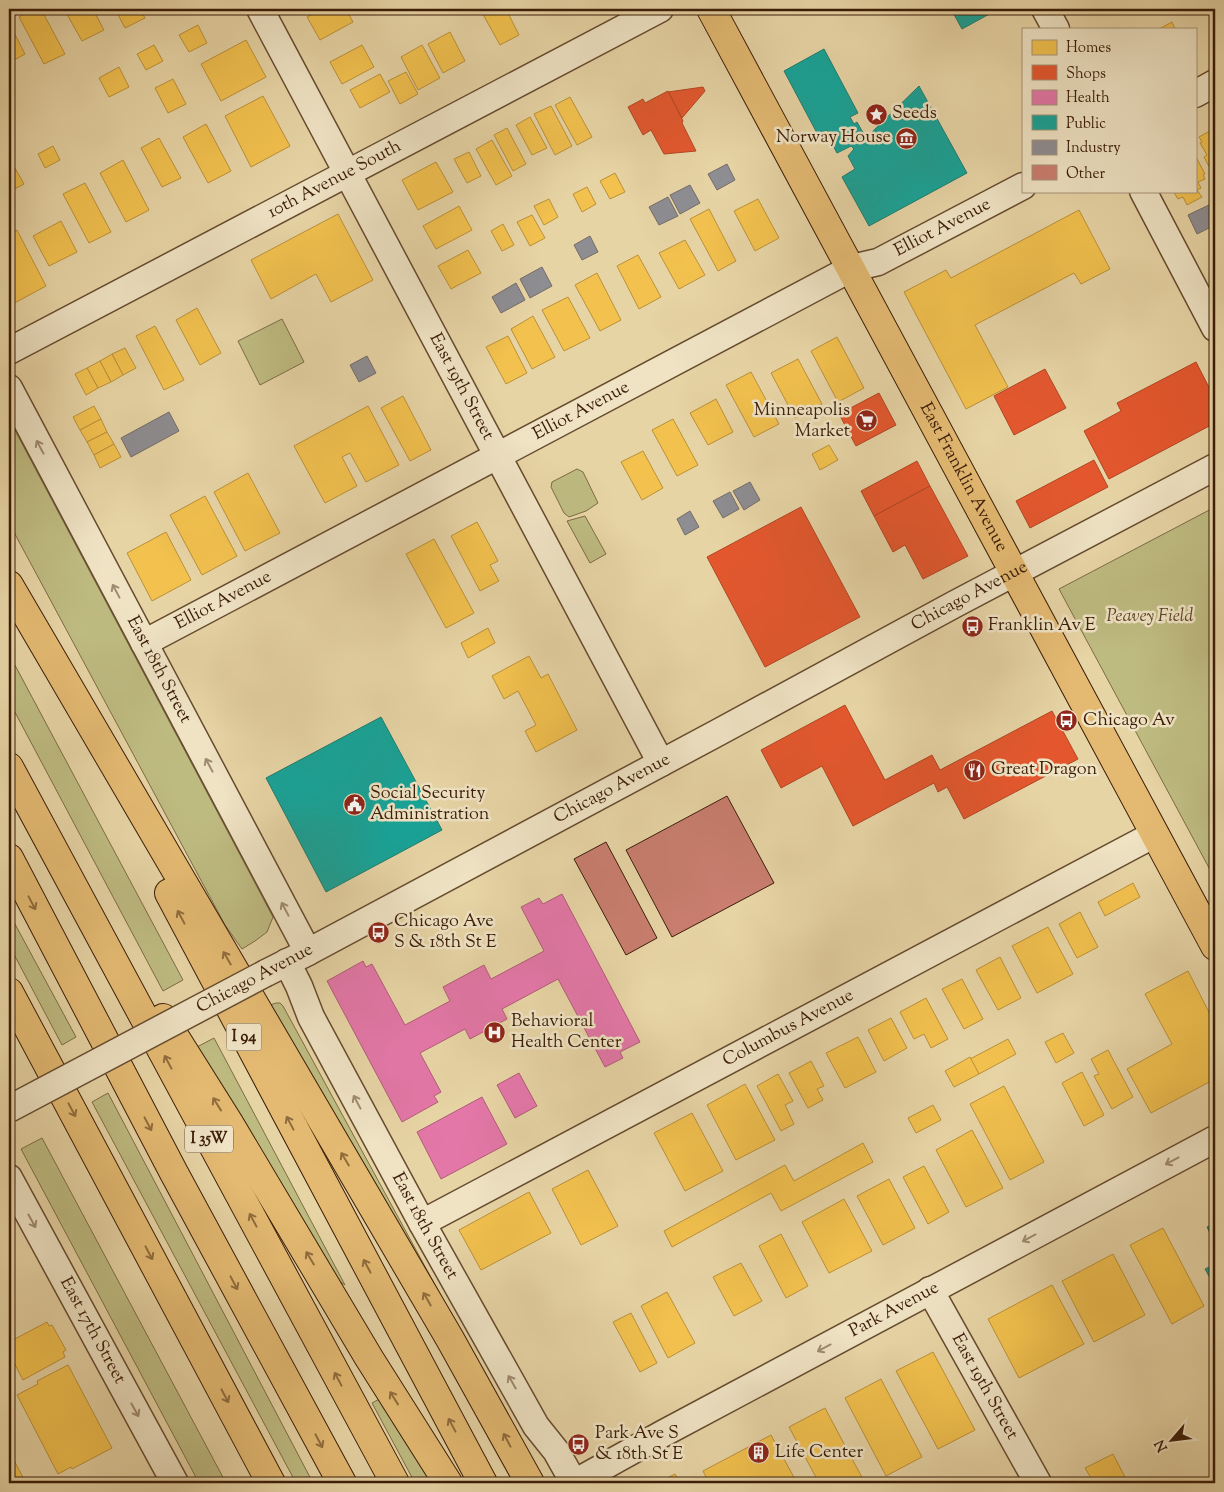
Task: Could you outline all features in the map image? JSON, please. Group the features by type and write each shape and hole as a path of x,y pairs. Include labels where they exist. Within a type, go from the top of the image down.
{"main road":[{"name":"East Franklin Avenue","path":"711,9 1215,946"},
{"name":"I 94","path":"9,587 251,1050 483,1483"},
{"path":"9,587 446,1330 530,1483"},
{"name":"I 35W","path":"9,767 395,1483"},
{"path":"24,795 229,1123 369,1358 448,1483"},
{"name":"I 35W","path":"9,859 174,1172 342,1483"},
{"path":"9,992 268,1478"},
{"path":"9,999 49,1067"}],"street":[{"name":"East 19th Street","path":"260,9 661,763"},
{"name":"10th Avenue South","path":"9,351 660,9"},
{"path":"1045,9 1055,28"},
{"path":"1196,93 1215,83"},
{"name":"Elliot Avenue","path":"144,643 852,268 878,262 1022,187"},
{"path":"1144,192 1215,328"},
{"name":"East 18th Street","path":"9,388 144,643 299,986 311,1017 422,1223 536,1426 556,1450 574,1483"},
{"name":"Chicago Avenue","path":"9,1109 1215,468"},
{"name":"Columbus Avenue","path":"422,1223 1155,834"},
{"name":"Park Avenue","path":"574,1483 930,1290 1215,1139"},
{"name":"East 17th Street","path":"9,1178 175,1483"},
{"name":"East 19th Street","path":"930,1290 1038,1483"}],"green space":[{"path":"282,319 304,362 260,385 238,341"},
{"path":"9,419 273,917 267,932 242,949 225,925 9,523"},
{"path":"577,469 583,472 598,503 586,511 569,517 564,513 551,487 552,482"},
{"name":"Peavey Field","path":"1215,507 1215,879 1059,589"},
{"path":"585,516 606,554 590,563 567,521"},
{"path":"9,654 183,980 163,991 9,701"},
{"path":"9,913 76,1037 62,1045 9,945"},
{"path":"280,1003 283,1006 458,1327 270,1005"},
{"path":"214,1038 345,1285 336,1279 195,1048"},
{"path":"108,1093 313,1483 296,1483 92,1102"},
{"path":"42,1138 226,1483 199,1483 21,1149"},
{"path":"381,1398 434,1483 415,1483 372,1403"}],"building: Homes":[{"path":"34,9 41,9 65,54 44,64 19,17"},
{"path":"64,9 93,9 104,30 82,41"},
{"path":"115,9 140,9 145,18 125,28"},
{"path":"323,9 346,9 353,22 320,40 307,17"},
{"path":"480,9 506,9 519,35 500,45"},
{"path":"1172,22 1175,28 1161,28"},
{"path":"9,23 25,54 9,63"},
{"path":"198,25 207,43 189,52 179,35"},
{"path":"450,32 465,61 443,73 428,44"},
{"path":"246,40 266,77 221,101 201,64"},
{"path":"154,45 163,61 146,70 137,54"},
{"path":"362,45 374,67 342,84 330,62"},
{"path":"422,45 440,78 418,90 401,57"},
{"path":"119,67 129,87 109,97 99,78"},
{"path":"406,72 418,94 400,104 388,81"},
{"path":"380,74 390,92 360,108 350,90"},
{"path":"173,79 186,104 168,113 155,88"},
{"path":"263,96 290,146 251,167 225,116"},
{"path":"570,97 592,137 577,145 555,105"},
{"path":"551,106 572,146 555,155 534,114"},
{"path":"530,117 547,148 532,155 516,125"},
{"path":"206,124 231,171 208,183 183,137"},
{"path":"507,128 526,164 513,171 494,135"},
{"path":"1215,128 1215,178 1204,157 1207,155 1200,143 1202,142 1199,137"},
{"path":"159,138 181,178 162,187 141,148"},
{"path":"492,140 512,176 496,185 476,149"},
{"path":"53,146 60,160 45,168 38,154"},
{"path":"469,152 481,176 467,183 454,159"},
{"path":"1196,157 1205,174 1203,175 1205,179 1198,182 1201,188 1197,190 1202,197 1187,205 1183,197 1178,199 1174,192 1196,192"},
{"path":"123,160 149,210 126,222 100,173"},
{"path":"436,162 453,192 418,210 402,180"},
{"path":"15,168 24,184 9,192 9,172"},
{"path":"615,173 625,192 610,199 600,181"},
{"path":"85,183 111,232 89,243 63,194"},
{"path":"587,187 596,204 582,212 573,194"},
{"path":"549,199 558,217 544,225 534,206"},
{"path":"758,199 779,238 755,251 734,211"},
{"path":"459,206 472,230 436,249 423,226"},
{"path":"709,209 736,261 718,271 690,219"},
{"path":"1079,210 1110,269 1081,284 1074,273 975,325 1008,387 966,409 904,292 946,270 951,278"},
{"path":"338,214 373,280 331,302 316,274 271,299 251,260"},
{"path":"532,215 545,238 530,246 517,222"},
{"path":"61,221 77,252 49,266 33,236"},
{"path":"503,224 514,245 502,251 491,231"},
{"path":"17,230 46,286 9,306 9,235"},
{"path":"685,240 705,275 679,289 659,253"},
{"path":"468,250 481,273 451,289 438,266"},
{"path":"638,255 661,297 639,309 617,266"},
{"path":"597,273 621,320 600,331 575,285"},
{"path":"568,297 590,338 564,351 542,310"},
{"path":"197,308 221,353 200,365 176,320"},
{"path":"533,316 555,357 532,369 511,329"},
{"path":"155,326 184,380 164,390 136,336"},
{"path":"508,336 527,373 506,384 486,347"},
{"path":"837,337 864,388 838,402 811,351"},
{"path":"125,348 136,368 123,375 112,354"},
{"path":"112,354 123,375 111,382 100,361"},
{"path":"798,359 822,404 795,418 771,373"},
{"path":"100,361 111,382 98,388 87,368"},
{"path":"87,368 98,388 86,395 75,374"},
{"path":"751,372 779,424 754,437 726,385"},
{"path":"403,396 431,450 410,461 381,408"},
{"path":"716,399 733,432 708,445 690,413"},
{"path":"94,406 101,419 80,430 73,417"},
{"path":"368,406 399,465 366,482 350,453 342,457 357,486 325,503 294,446"},
{"path":"101,419 107,432 87,442 80,430"},
{"path":"673,419 698,465 677,476 652,430"},
{"path":"107,432 114,444 94,455 87,442"},
{"path":"114,444 121,457 100,468 94,455"},
{"path":"829,445 838,460 820,470 812,454"},
{"path":"643,451 663,488 642,500 621,462"},
{"path":"248,473 280,533 245,551 214,492"},
{"path":"205,496 237,556 202,575 170,515"},
{"path":"477,522 498,561 490,565 499,581 480,591 451,536"},
{"path":"166,532 191,580 152,601 127,553"},
{"path":"434,539 474,613 446,628 406,554"},
{"path":"488,628 495,643 468,658 461,643"},
{"path":"529,656 541,678 548,674 577,730 536,752 525,731 536,725 518,691 504,699 492,676"},
{"path":"1133,883 1140,897 1105,916 1098,902"},
{"path":"1080,912 1098,947 1077,958 1059,924"},
{"path":"1048,927 1073,974 1037,993 1012,946"},
{"path":"1000,957 1021,998 998,1010 976,970"},
{"path":"1188,971 1215,1024 1215,1079 1151,1113 1127,1069 1172,1044 1145,994"},
{"path":"962,979 983,1019 964,1029 942,989"},
{"path":"926,998 948,1039 931,1048 924,1034 914,1039 900,1012"},
{"path":"891,1018 907,1048 884,1061 868,1030"},
{"path":"1063,1033 1074,1053 1056,1063 1045,1042"},
{"path":"858,1037 876,1072 845,1088 826,1053"},
{"path":"1008,1039 1016,1054 979,1074 970,1059"},
{"path":"1108,1050 1133,1097 1112,1109 1094,1076 1099,1074 1091,1059"},
{"path":"970,1057 979,1074 954,1087 945,1071"},
{"path":"811,1061 824,1086 817,1089 823,1100 808,1108 789,1073"},
{"path":"1082,1072 1104,1115 1084,1126 1062,1083"},
{"path":"778,1074 793,1101 785,1105 794,1124 781,1131 757,1086"},
{"path":"745,1084 775,1140 736,1160 707,1105"},
{"path":"1004,1086 1044,1162 1010,1180 970,1104"},
{"path":"933,1105 941,1120 916,1133 908,1118"},
{"path":"692,1113 723,1171 685,1191 654,1133"},
{"path":"972,1130 1003,1188 966,1207 936,1150"},
{"path":"863,1143 873,1162 781,1211 771,1193 672,1247 664,1231 785,1165 794,1181"},
{"path":"924,1166 949,1212 928,1224 903,1177"},
{"path":"588,1170 618,1226 581,1245 552,1189"},
{"path":"889,1179 915,1228 883,1245 857,1196"},
{"path":"529,1192 551,1233 481,1270 459,1230"},
{"path":"844,1199 872,1251 829,1273 802,1222"},
{"path":"1163,1228 1204,1306 1172,1324 1130,1245"},
{"path":"781,1234 808,1286 786,1298 759,1246"},
{"path":"1113,1254 1145,1315 1094,1342 1062,1281"},
{"path":"741,1263 762,1301 734,1316 713,1277"},
{"path":"1052,1285 1084,1344 1019,1378 988,1319"},
{"path":"667,1292 695,1343 668,1358 641,1306"},
{"path":"631,1313 657,1363 640,1372 613,1322"},
{"path":"47,1322 49,1326 52,1325 66,1350 63,1352 65,1357 23,1380 9,1353 9,1342"},
{"path":"933,1352 975,1430 938,1449 896,1371"},
{"path":"68,1365 112,1448 72,1469 71,1467 58,1474 17,1395 38,1384 37,1381"},
{"path":"881,1379 922,1457 886,1476 845,1398"},
{"path":"825,1408 865,1483 819,1483 789,1427"},
{"name":"Life Center","path":"771,1435 797,1483 709,1483 703,1471"},
{"path":"9,1451 26,1483 9,1483"},
{"path":"1113,1454 1126,1479 1117,1483 1094,1483 1085,1468"},
{"path":"675,1474 680,1483 657,1483"}],"building: Shops":[{"path":"703,87 705,91 682,118 668,92"},
{"path":"668,91 696,151 664,154 651,130 643,135 628,107 643,99 645,103"},
{"path":"1196,362 1215,399 1215,423 1109,479 1084,431 1121,411 1117,403"},
{"path":"1045,369 1066,408 1014,435 994,396"},
{"path":"879,393 896,425 856,446 839,414"},
{"path":"1094,460 1108,487 1030,528 1016,501"},
{"path":"917,461 930,486 874,516 861,491"},
{"path":"930,486 968,556 923,579 905,545 893,552 874,516"},
{"path":"801,507 860,617 765,667 707,557"},
{"path":"845,705 885,780 932,755 940,770 1052,711 1078,759 964,819 947,787 938,792 934,783 853,826 822,766 781,788 761,750"}],"building: Health":[{"path":"562,894 640,1042 620,1052 623,1058 605,1067 558,979 502,1009 507,1019 470,1039 465,1029 420,1053 441,1092 434,1096 438,1102 402,1122 327,981 363,961 366,967 372,964 405,1025 450,1001 443,987 484,965 491,979 544,951 521,907 539,898 543,904"},
{"path":"519,1073 537,1106 515,1118 497,1085"},
{"path":"482,1097 507,1144 441,1179 417,1132"}],"building: Public":[{"path":"951,9 991,9 993,12 962,29"},
{"name":"Norway House","path":"824,49 858,113 850,117 854,124 857,122 866,138 919,86 967,173 869,226 842,177 855,169 848,156 854,149 851,146 837,153 829,138 833,135 826,130 818,135 784,71"},
{"name":"Social Security Administration","path":"381,717 442,830 326,892 266,778"},
{"path":"1215,1223 1215,1244 1207,1227"},
{"path":"1215,1264 1215,1287 1205,1269"}],"building: Industry":[{"path":"727,164 735,180 717,190 708,174"},
{"path":"690,185 700,203 680,214 670,195"},
{"path":"668,197 678,216 659,225 649,207"},
{"path":"1211,204 1215,213 1215,225 1197,234 1188,215"},
{"path":"590,236 598,252 582,260 574,245"},
{"path":"542,267 552,286 530,298 520,279"},
{"path":"516,283 525,300 501,313 492,297"},
{"path":"367,356 376,373 359,382 350,365"},
{"path":"169,412 179,431 131,457 121,438"},
{"path":"750,482 760,500 744,510 733,491"},
{"path":"730,492 739,509 723,518 713,501"},
{"path":"690,511 699,527 685,535 677,519"}],"building: Other":[{"path":"727,796 774,883 672,937 626,850"},
{"path":"606,842 657,938 626,955 574,859"}],"place":[{"name":"Seeds","path":"876,114"},
{"name":"Norway House","path":"907,138"},
{"name":"Minneapolis Market","path":"866,421"},
{"name":"Franklin Av E","path":"972,626"},
{"name":"Chicago Av","path":"1067,721"},
{"name":"Great Dragon","path":"975,770"},
{"name":"Social Security Administration","path":"354,804"},
{"name":"Chicago Ave S & 18th St E","path":"378,932"},
{"name":"Behavioral Health Center","path":"495,1032"},
{"name":"Park Ave S & 18th St E","path":"579,1444"},
{"name":"Life Center","path":"759,1453"}]}
